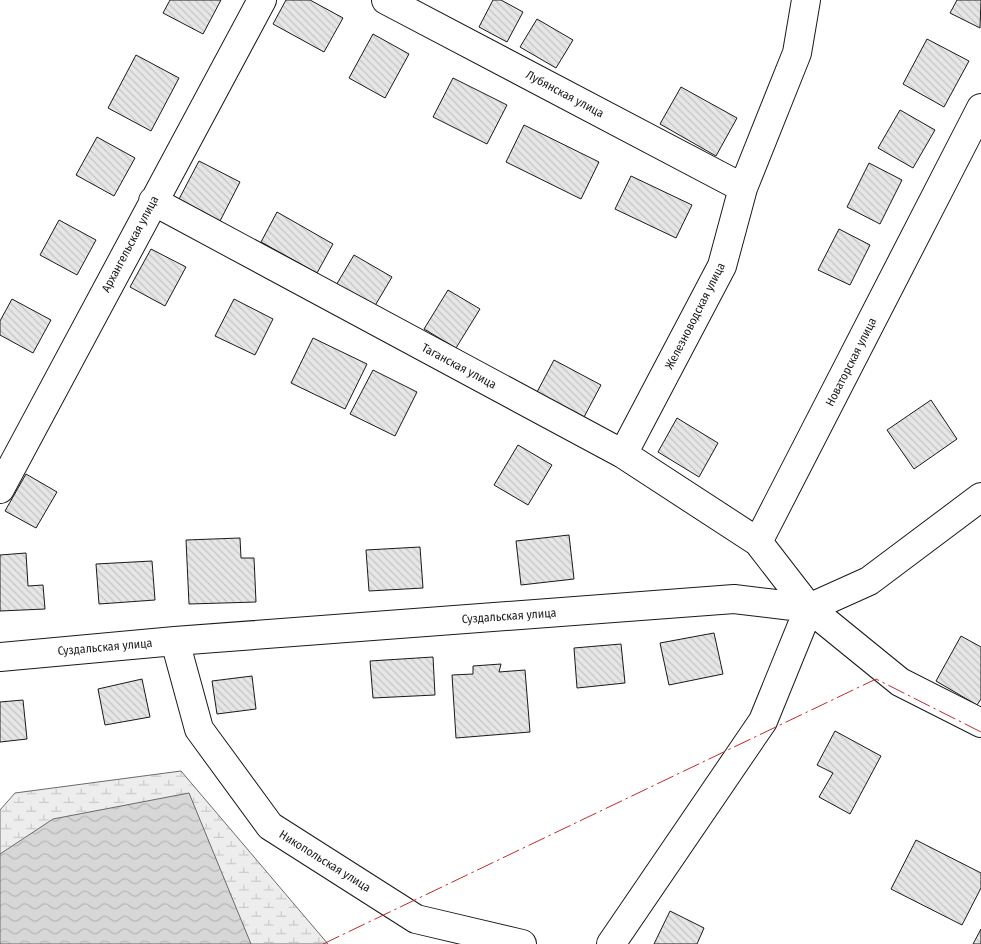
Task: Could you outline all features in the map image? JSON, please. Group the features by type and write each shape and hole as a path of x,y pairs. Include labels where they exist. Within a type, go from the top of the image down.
{"street":[{"name":"Архангельская улица","path":"0,489 153,200 262,0"},
{"name":"Лубянская улица","path":"386,0 743,188"},
{"name":"Железноводская улица","path":"623,454 722,266 743,188 797,53 806,0"},
{"name":"Новаторская улица","path":"758,542 981,108"},
{"name":"Таганская улица","path":"153,200 623,454 758,542"},
{"path":"611,944 763,721 810,608 869,581 981,497"},
{"path":"758,542 810,608 900,682 981,723"},
{"name":"Суздальская улица","path":"0,657 174,641 734,599 810,608"},
{"name":"Никопольская улица","path":"174,641 198,728 270,826 416,919 522,944"}],"green space":[{"path":"181,771 328,944 0,944 0,810 15,793"}],"water":[{"path":"189,793 251,944 0,944 0,854 53,819"}],"building":[{"path":"170,0 221,0 203,34 163,13"},
{"path":"286,0 310,0 343,18 324,52 273,24"},
{"path":"493,0 501,0 523,12 507,42 479,27"},
{"path":"957,0 981,0 980,28 950,13"},
{"path":"537,19 573,40 556,68 520,47"},
{"path":"373,34 409,54 385,98 349,78"},
{"path":"927,39 969,61 944,107 903,84"},
{"path":"136,55 179,78 151,131 108,108"},
{"path":"453,78 507,105 487,144 433,117"},
{"path":"681,87 737,118 716,156 660,124"},
{"path":"900,110 935,130 913,168 878,148"},
{"path":"524,125 599,162 581,199 506,162"},
{"path":"97,137 135,158 114,196 76,175"},
{"path":"199,161 240,182 220,221 179,199"},
{"path":"869,163 902,180 880,224 847,207"},
{"path":"631,176 692,205 676,238 615,209"},
{"path":"277,212 333,244 317,273 261,242"},
{"path":"59,220 96,240 77,275 40,255"},
{"path":"839,229 870,245 850,285 818,270"},
{"path":"151,249 186,267 165,306 130,287"},
{"path":"354,255 392,277 373,309 335,287"},
{"path":"448,290 480,309 456,348 424,329"},
{"path":"12,299 51,320 33,353 0,335 0,321"},
{"path":"234,299 273,319 255,355 215,336"},
{"path":"313,338 367,364 345,409 291,383"},
{"path":"554,360 601,385 584,417 537,392"},
{"path":"373,370 417,392 395,436 350,414"},
{"path":"931,400 957,439 914,469 887,430"},
{"path":"677,418 718,443 699,477 658,452"},
{"path":"518,445 552,465 528,505 494,485"},
{"path":"26,474 57,492 36,528 5,511"},
{"path":"569,535 574,579 521,585 516,541"},
{"path":"240,538 241,558 254,558 256,602 189,604 186,540"},
{"path":"420,547 423,588 369,591 366,550"},
{"path":"26,553 28,586 43,585 45,609 0,611 0,555"},
{"path":"152,561 155,600 99,604 96,564"},
{"path":"714,633 723,674 669,685 660,643"},
{"path":"961,636 981,647 981,699 977,705 936,681"},
{"path":"621,644 625,683 577,688 574,648"},
{"path":"433,657 435,695 373,698 370,661"},
{"path":"501,664 499,672 525,670 530,732 456,738 452,675 473,674 473,666"},
{"path":"252,676 256,709 217,714 212,681"},
{"path":"142,679 150,717 105,725 98,689"},
{"path":"23,700 27,739 0,742 0,702"},
{"path":"835,731 881,756 850,814 819,797 833,773 817,765"},
{"path":"916,840 981,873 981,888 962,925 891,889"},
{"path":"670,911 704,928 697,944 654,944"},
{"path":"981,929 981,944 973,944"}],"power":[{"path":"323,944 876,679 981,732"}]}
